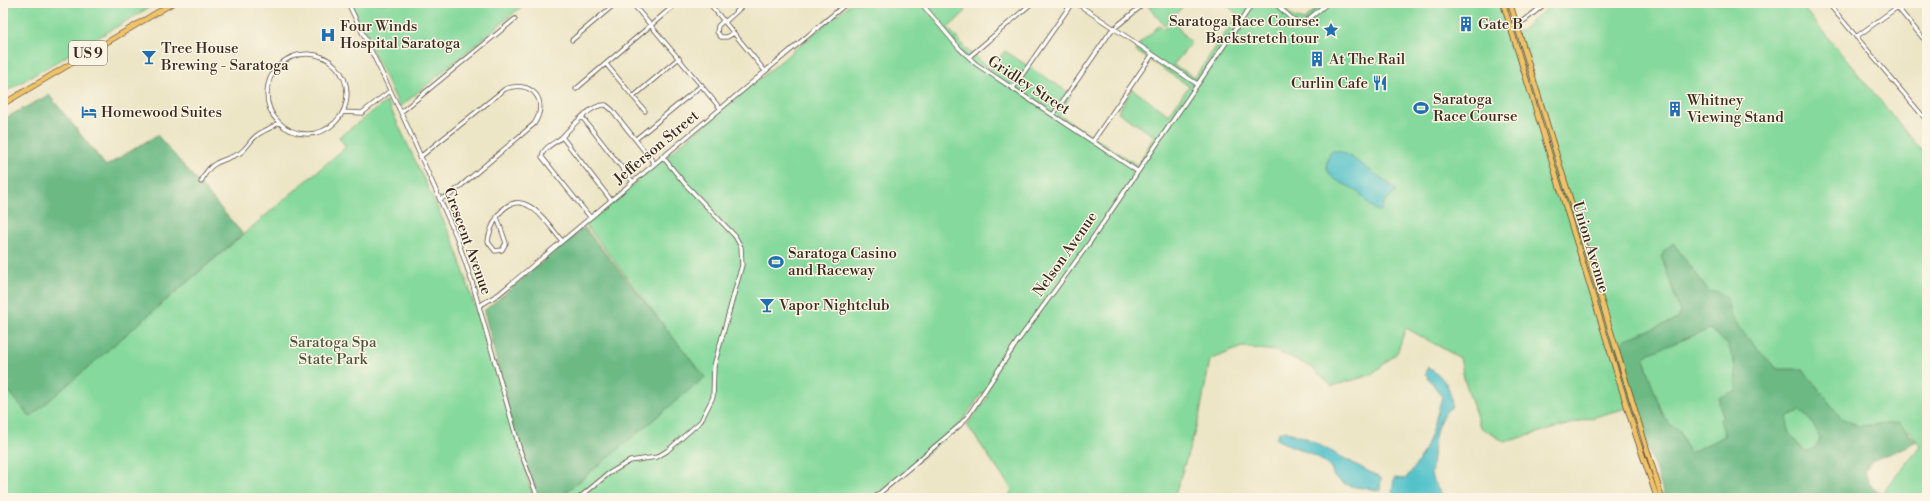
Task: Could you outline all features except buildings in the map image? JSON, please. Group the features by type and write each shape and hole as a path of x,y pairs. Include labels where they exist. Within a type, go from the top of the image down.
{"main road":[{"name":"US 9","path":"3,104 173,3"},
{"name":"Union Avenue","path":"1503,3 1636,436 1657,498"},
{"name":"Union Avenue","path":"1510,3 1662,498"}],"street":[{"name":"Crescent Avenue","path":"348,3 400,112 457,238 479,306 520,450 538,498"},
{"path":"572,40 616,3"},
{"path":"632,3 720,108"},
{"path":"576,89 677,3"},
{"path":"709,3 765,71"},
{"path":"734,33 727,38 721,37 717,32 718,26 746,3"},
{"name":"Jefferson Street","path":"479,306 494,299 662,156 847,3"},
{"name":"Gridley Street","path":"921,3 959,48 976,64 1137,171"},
{"path":"969,57 1032,3"},
{"path":"1013,88 1072,3"},
{"path":"1076,3 1197,84"},
{"path":"1053,115 1113,29 1145,3"},
{"name":"Nelson Avenue","path":"874,498 959,426 968,416 1017,342 1090,242 1253,3"},
{"path":"1275,3 1294,22 1300,24 1305,22 1328,3"},
{"path":"1510,27 1531,17 1541,5 1546,3"},
{"path":"1828,3 1927,121"},
{"path":"1856,37 1903,3"},
{"path":"1897,7 1927,43"},
{"path":"400,112 515,19"},
{"path":"305,54 313,54 325,58 341,72 344,79 347,96 343,112 336,122 326,129 314,133 302,134 290,130 279,122 272,112 268,100 268,84 276,69 282,63 289,58 305,54"},
{"path":"1093,141 1152,55"},
{"path":"633,97 679,58"},
{"path":"606,64 645,111"},
{"path":"420,157 504,89 520,85 532,91 537,97 540,110 534,124 450,195 440,199"},
{"path":"636,139 702,85"},
{"path":"343,112 362,113 390,91"},
{"path":"590,217 542,157 543,152 562,137 571,126 601,105 606,105 636,139 654,163"},
{"path":"582,117 632,182"},
{"path":"201,182 208,168 214,163 245,149 255,137 274,127 279,122"},
{"path":"562,137 611,200"},
{"path":"579,498 608,474 630,461 657,457 667,451 701,421 713,397 714,366 742,265 741,247 735,236 685,184 662,156"},
{"path":"497,217 506,240 505,247 499,251 492,249 488,242 488,233 497,217 509,205 524,204 537,212 562,242"}],"green space":[{"path":"3,3 157,3 3,93"},
{"path":"349,3 526,3 400,107"},
{"name":"Saratoga Race Course","path":"851,3 959,3 966,11 948,28 966,49 991,69 1005,51 1071,94 1059,115 1138,166 1154,136 1118,112 1132,89 1169,115 1189,86 1136,51 1140,43 1160,25 1164,29 1173,21 1191,44 1173,65 1195,77 1238,15 1225,3 1280,3 1293,17 1304,20 1317,8 1312,3 1501,3 1511,34 1522,30 1553,3 1799,3 1927,157 1927,498 1887,498 1883,492 1920,446 1910,431 1832,439 1802,460 1656,471 1634,406 1505,442 1480,427 1464,378 1460,358 1406,328 1397,353 1371,375 1332,386 1311,367 1276,351 1242,347 1210,360 1199,418 1174,498 1008,498 1012,490 967,425 988,397 982,393 959,426 874,498 559,498 704,377 585,224"},
{"path":"1151,3 1187,3 1164,25 1148,6"},
{"path":"49,95 106,166 157,135 243,234 30,417 3,384 3,119"},
{"name":"Saratoga Spa State Park","path":"387,101 455,245 513,426 533,498 3,498 3,384 30,416 346,147 339,137"},
{"path":"584,227 705,377 559,498 538,498 513,426 484,311"},
{"path":"1673,243 1709,291 1718,292 1727,297 1729,310 1737,324 1765,357 1778,369 1803,369 1841,418 1859,426 1899,423 1916,441 1908,446 1871,461 1865,471 1868,481 1873,488 1890,498 1665,498 1634,406 1617,348 1626,339 1678,319 1680,312 1662,257 1664,251","holes":["1710,329 1728,345 1734,362 1737,390 1720,397 1719,403 1723,416 1720,420 1725,436 1689,453 1680,431 1670,424 1664,417 1644,358 1650,353","1800,411 1811,421 1820,438 1814,448 1807,451 1804,451 1794,439 1789,431 1787,421 1788,416"]}],"water":[{"path":"1332,151 1339,151 1351,157 1395,188 1396,192 1384,201 1381,211 1378,211 1369,205 1356,190 1333,178 1329,174 1327,162"},
{"path":"1428,367 1439,375 1446,384 1450,394 1452,407 1440,420 1437,428 1431,474 1433,481 1445,498 1400,498 1392,493 1394,478 1405,479 1419,461 1436,419 1442,397 1425,373"},
{"path":"1285,431 1306,438 1381,478 1380,491 1351,486 1340,481 1334,477 1331,469 1326,463 1276,439 1279,432"}],"place":[{"name":"Gate B","path":"1466,24"},
{"name":"Saratoga Race Course: Backstretch tour","path":"1331,30"},
{"name":"Four Winds Hospital Saratoga","path":"328,35"},
{"name":"Tree House Brewing - Saratoga","path":"149,57"},
{"name":"At The Rail","path":"1317,59"},
{"name":"Curlin Cafe","path":"1380,83"},
{"name":"Saratoga Race Course","path":"1421,108"},
{"name":"Whitney Viewing Stand","path":"1675,109"},
{"name":"Homewood Suites","path":"89,112"},
{"name":"Saratoga Casino and Raceway","path":"776,262"},
{"name":"Vapor Nightclub","path":"767,305"}]}
